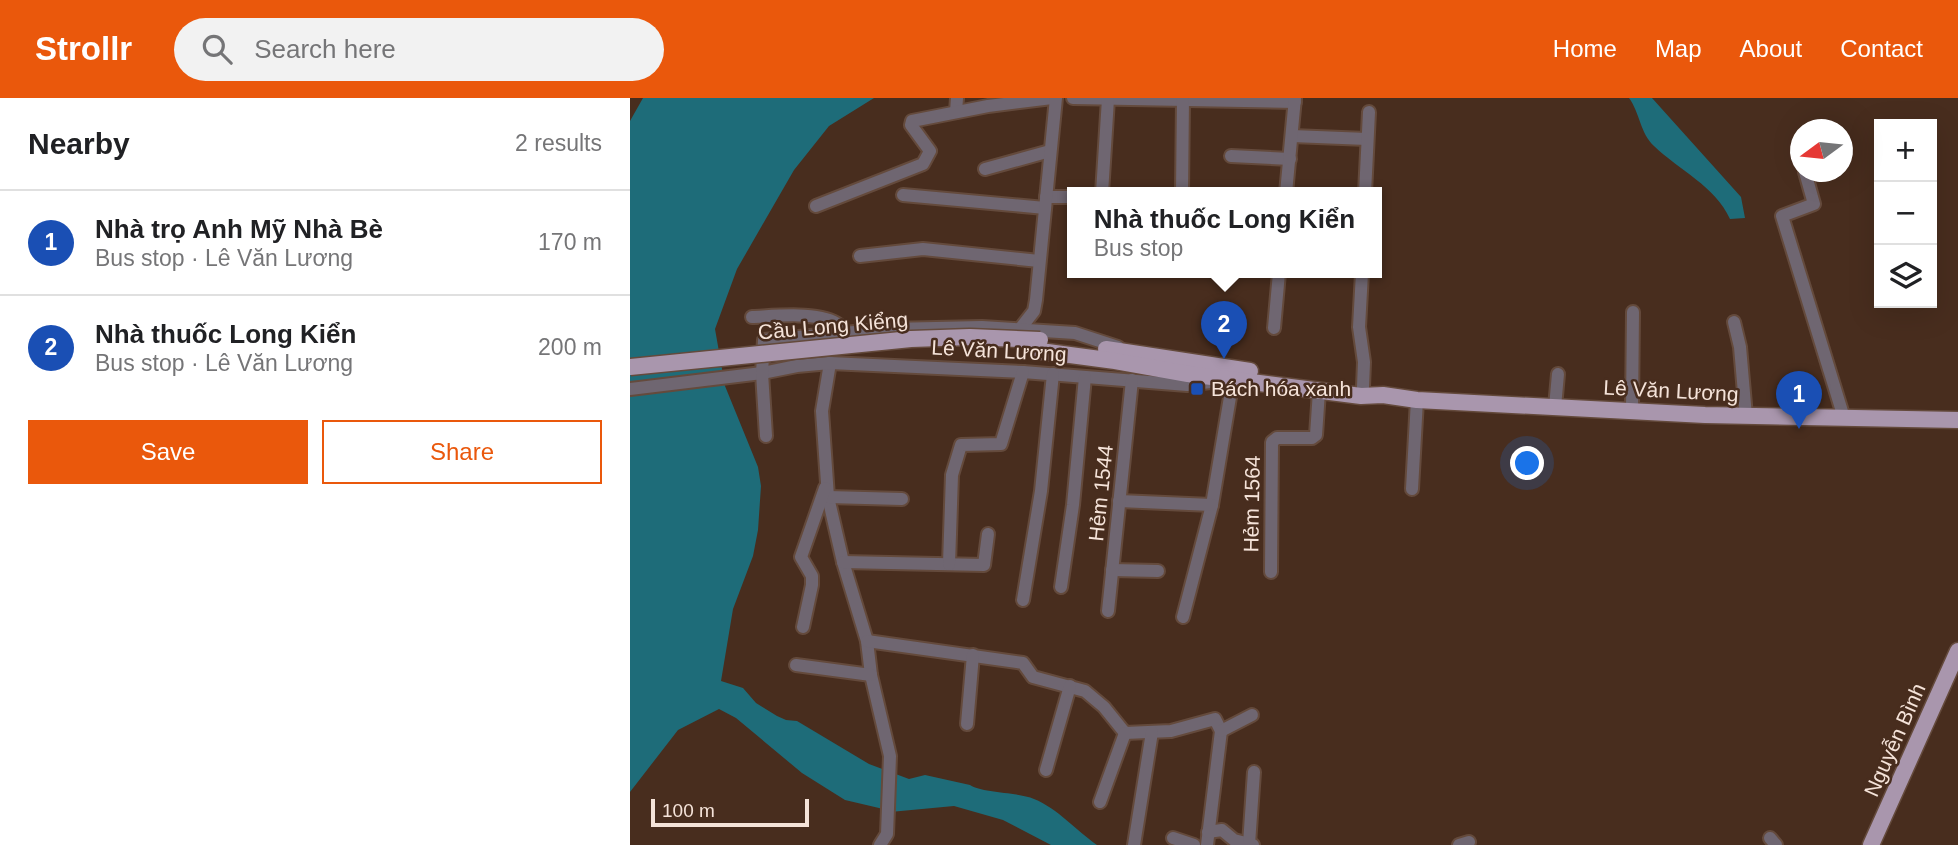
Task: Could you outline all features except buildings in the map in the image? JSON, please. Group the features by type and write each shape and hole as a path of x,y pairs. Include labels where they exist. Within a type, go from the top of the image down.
{"main road":[{"name":"Cầu Long Kiểng","path":"630,367 911,339 970,337 1040,345"},
{"name":"Lê Văn Lương","path":"1040,345 1188,374 1361,396 1383,395 1417,400 1632,408 1746,416 1958,420"},
{"name":"Lê Văn Lương","path":"1040,345 1135,353 1363,387 1383,395"},
{"name":"Cầu Long Kiểng","path":"630,377 910,348 1040,345"},
{"name":"Nguyễn Bình","path":"1871,845 1958,651"}],"street":[{"path":"956,112 957,98"},
{"path":"816,206 923,164 930,151 911,125 912,121 1005,101 1054,98 1034,311 1020,329"},
{"path":"1073,98 1295,100 1287,187"},
{"path":"1102,187 1108,99"},
{"path":"1182,187 1184,99"},
{"path":"1365,187 1368,112"},
{"path":"1292,136 1367,139"},
{"path":"985,169 1051,151"},
{"path":"1231,156 1290,159"},
{"path":"1808,182 1814,204 1782,216 1844,418"},
{"path":"902,195 1045,202 1067,198"},
{"path":"860,256 923,248 1040,261"},
{"path":"1274,328 1279,278"},
{"path":"1362,278 1359,327 1364,362 1363,387"},
{"path":"1632,408 1633,312"},
{"path":"752,317 805,316 833,320 839,325 841,333"},
{"path":"1734,322 1740,347 1746,416"},
{"name":"Lê Văn Lương","path":"762,373 764,340 920,327 1075,333 1135,353"},
{"path":"831,363 822,411 827,491 843,562 867,641 871,675 890,756 884,840"},
{"name":"Lê Văn Lương","path":"630,389 831,363 1023,372 1187,385 1233,379"},
{"path":"949,564 952,475 961,445 1001,444 1023,372"},
{"path":"762,373 766,436"},
{"path":"1024,600 1041,491 1053,374"},
{"path":"1555,405 1558,376"},
{"path":"1061,587 1073,506 1085,377"},
{"path":"1183,617 1212,505 1233,379"},
{"name":"Hẻm 1544","path":"1108,611 1132,380"},
{"name":"Hẻm 1564","path":"1271,572 1272,442 1277,438 1312,438 1316,435 1320,391"},
{"path":"1412,489 1417,400"},
{"path":"827,491 902,499"},
{"path":"803,627 812,576 801,557 827,491"},
{"path":"1119,501 1212,505"},
{"path":"843,562 984,565 988,534"},
{"path":"1112,570 1158,571"},
{"path":"867,641 1023,663 1033,677 1085,691 1125,733 1171,731 1215,719 1221,731 1207,839"},
{"path":"967,724 973,655"},
{"path":"796,664 871,675"},
{"path":"1046,770 1070,686"},
{"path":"1221,731 1252,715"},
{"path":"1133,845 1152,732"},
{"path":"1100,803 1125,733"},
{"path":"1207,839 1222,830 1234,840 1251,845 1254,772"},
{"path":"1173,838 1194,845"}],"water":[{"path":"643,98 874,98 829,126 794,170 737,269 715,329 725,386 758,467 761,486 753,556 733,609 721,681 743,688 756,703 777,716 797,721 869,764 909,779 925,775 982,790 1034,799 1059,814 1097,845 1051,845 1003,820 954,806 890,812 845,800 802,773 736,718 719,709 678,730 630,792 630,121"},
{"path":"1629,98 1652,98 1741,197 1745,218 1730,219 1706,188 1649,141"}],"place":[{"name":"Nhà thuốc Long Kiển","path":"1224,359"},
{"name":"Bách hóa xanh","path":"1197,389"},
{"name":"Nhà trọ Anh Mỹ Nhà Bè","path":"1799,429"}]}
